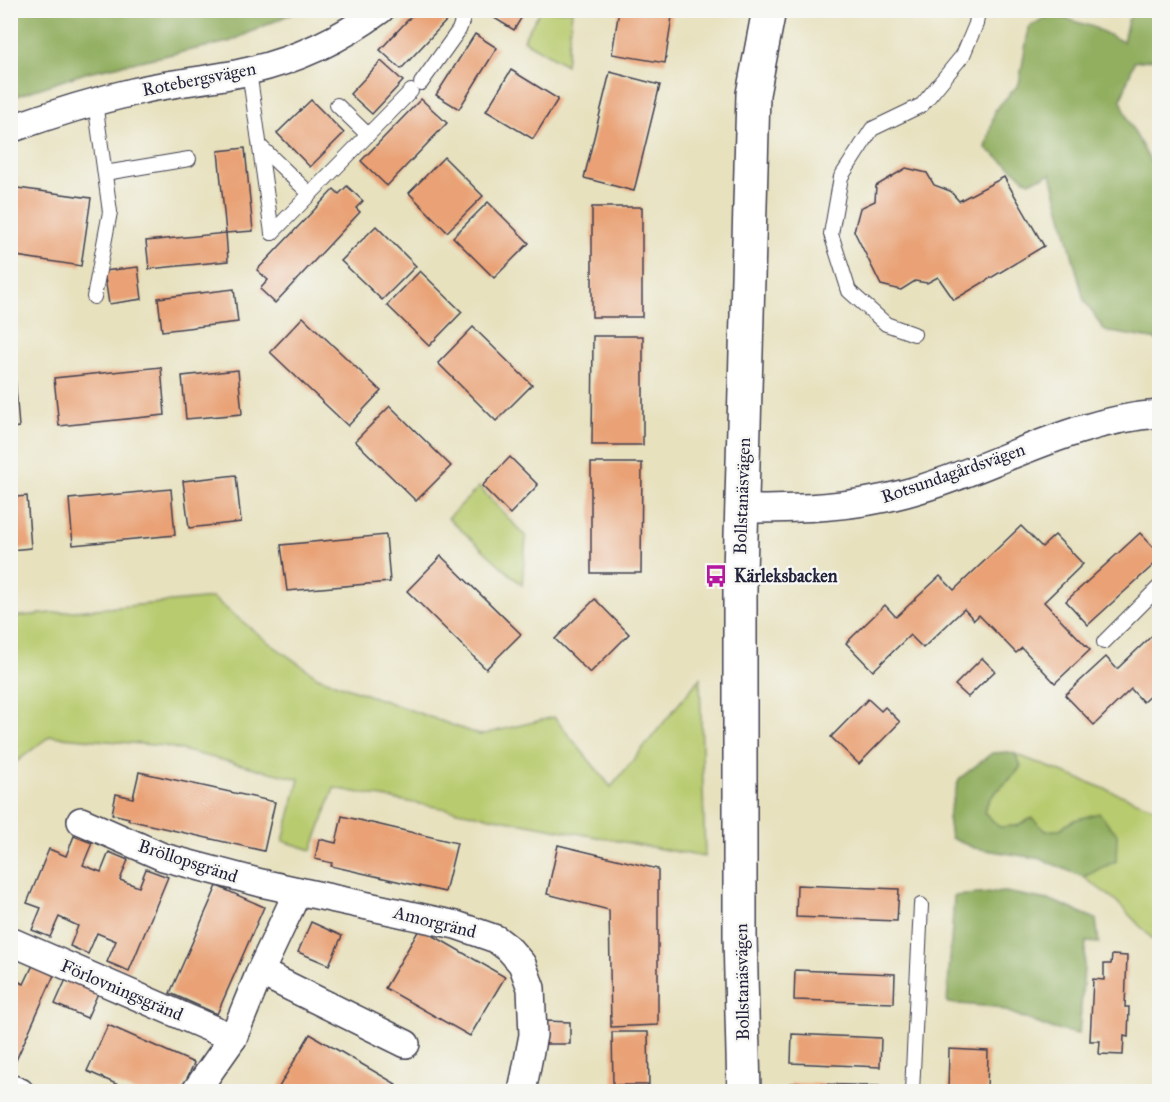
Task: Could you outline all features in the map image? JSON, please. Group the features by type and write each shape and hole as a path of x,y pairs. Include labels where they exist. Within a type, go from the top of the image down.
{"street":[{"name":"Rotebergsvägen","path":"10,129 138,90 249,71 285,61 327,44 360,26 380,10"},
{"name":"Bollstanäsvägen","path":"744,1092 740,936 740,573 753,94 769,10"},
{"name":"Rotsundagårdsvägen","path":"742,509 821,508 873,501 907,493 960,475 1034,445 1100,424 1160,414"},
{"name":"Bröllopsgränd","path":"81,821 163,857 298,891"},
{"path":"203,1089 233,1038 260,972 298,891"},
{"name":"Amorgränd","path":"298,891 456,925 496,939 509,949 522,964 531,988 533,1035 522,1092"},
{"name":"Förlovningsgränd","path":"10,941 233,1038"},
{"path":"260,972 406,1044"},
{"path":"10,1088 20,1092"}],"lane":[{"path":"249,71 272,232 416,87 459,30 466,10"},
{"path":"914,334 886,324 849,291 831,234 841,177 872,129 922,105 963,55 976,24 978,10"},
{"path":"94,297 110,212 95,102"},
{"path":"337,105 368,135"},
{"path":"261,146 310,194"},
{"path":"105,173 189,159"},
{"path":"1104,642 1160,586"},
{"path":"912,1092 921,905"}],"green space":[{"path":"1136,10 1159,11 1159,58 1134,62 1121,100 1129,122 1150,161 1159,169 1159,340 1105,331 1084,300 1051,174 1029,182 986,148 995,110 1019,84 1029,27 1051,14 1093,27 1123,42 1128,20"},
{"path":"10,11 297,11 229,42 88,72 11,98"},
{"path":"540,11 572,11 566,65 523,40"},
{"path":"479,487 526,537 522,585 448,518"},
{"path":"213,598 268,642 318,677 480,735 554,717 611,787 700,678 705,857 334,788 312,850 283,841 299,779 165,746 50,736 11,766 11,617"},
{"path":"992,753 1015,754 1021,766 995,793 984,812 999,827 1016,826 1032,818 1046,831 1058,830 1074,820 1099,813 1117,834 1116,861 1083,877 1041,859 974,848 951,838 948,817 959,779"},
{"path":"1015,754 1152,807 1159,805 1159,946 1115,900 1083,877 1116,861 1074,820 1058,830 1046,831 1032,818 1016,826 999,827 984,812 991,797 1021,766"},
{"path":"1005,892 1053,901 1096,919 1099,943 1086,942 1079,1034 1049,1028 996,1007 947,1003 954,896"}],"building":[{"path":"417,10 439,10 448,19 401,69 380,50"},
{"path":"481,10 526,10 514,30"},
{"path":"619,10 673,10 665,63 612,54"},
{"path":"475,34 497,48 459,109 436,95"},
{"path":"381,61 403,81 372,114 350,94"},
{"path":"511,70 558,99 533,139 486,111"},
{"path":"610,72 660,85 634,191 584,178"},
{"path":"421,99 447,123 387,186 361,161"},
{"path":"311,100 344,133 310,167 277,133"},
{"path":"245,148 253,231 226,233 218,151"},
{"path":"444,157 483,196 447,232 409,193"},
{"path":"906,168 927,173 934,185 950,191 959,201 1004,177 1044,246 954,300 938,277 927,283 915,281 901,290 881,285 854,231 860,208 875,201 876,186"},
{"path":"347,186 363,201 356,208 360,212 275,303 260,289 268,280 257,270 334,189 339,194"},
{"path":"10,187 91,198 81,266 10,255"},
{"path":"488,202 529,243 494,278 453,237"},
{"path":"592,207 642,207 642,317 592,317"},
{"path":"376,226 416,266 382,300 341,261"},
{"path":"226,233 228,261 149,269 146,241"},
{"path":"138,267 142,299 109,304 104,271"},
{"path":"420,271 462,312 429,346 387,305"},
{"path":"234,289 238,322 162,331 158,298"},
{"path":"303,317 381,391 348,426 270,352"},
{"path":"473,327 532,385 496,421 438,363"},
{"path":"593,336 643,336 643,445 592,445"},
{"path":"161,367 165,415 59,426 54,378"},
{"path":"238,370 242,414 186,419 182,376"},
{"path":"15,376 19,427 10,428 10,377"},
{"path":"390,406 451,466 416,501 355,441"},
{"path":"510,457 538,485 510,514 482,486"},
{"path":"591,463 642,463 641,573 591,573"},
{"path":"236,475 241,522 189,528 183,481"},
{"path":"171,489 175,535 73,545 69,499"},
{"path":"10,490 16,490 16,497 27,496 31,548 10,550"},
{"path":"1021,526 1042,547 1055,535 1083,564 1044,602 1090,650 1055,683 1022,648 1016,653 979,615 974,620 964,609 923,648 910,635 873,671 846,643 885,605 896,617 940,576 954,590"},
{"path":"1140,533 1160,554 1160,559 1088,625 1066,601"},
{"path":"386,535 390,582 287,591 281,545"},
{"path":"441,556 521,634 486,669 407,591"},
{"path":"595,599 629,634 590,673 555,639"},
{"path":"1160,628 1160,687 1143,702 1131,689 1094,725 1065,695 1106,657 1117,669"},
{"path":"982,658 995,671 968,697 955,685"},
{"path":"868,699 881,711 885,707 900,722 859,764 831,737"},
{"path":"139,772 275,802 264,851 128,820 129,818 112,814 116,794 133,798"},
{"path":"342,816 457,843 445,892 331,866 332,863 315,859 319,839 336,843"},
{"path":"74,836 92,843 83,865 101,872 109,852 128,860 120,880 139,887 146,869 168,877 129,971 107,962 116,941 97,933 88,954 70,946 78,926 59,917 50,937 32,930 41,908 27,903 49,849 66,856"},
{"path":"558,845 658,869 658,1025 611,1027 609,910 547,894"},
{"path":"797,885 899,889 897,921 796,917"},
{"path":"217,886 264,907 217,1014 170,993"},
{"path":"311,922 342,936 329,965 298,952"},
{"path":"420,928 505,977 470,1036 385,988"},
{"path":"1112,955 1127,956 1125,1007 1129,1007 1128,1037 1124,1036 1123,1055 1099,1054 1100,1041 1090,1041 1093,979 1104,980 1104,964 1111,964"},
{"path":"33,965 54,975 13,1067 10,1066 10,978 24,984"},
{"path":"795,970 895,974 894,1003 794,1000"},
{"path":"67,977 99,991 87,1018 55,1004"},
{"path":"546,1021 570,1022 570,1044 546,1044"},
{"path":"108,1025 194,1063 181,1092 134,1092 87,1071"},
{"path":"612,1032 648,1032 649,1085 613,1085"},
{"path":"310,1034 396,1084 391,1092 276,1092"},
{"path":"792,1034 881,1038 880,1067 791,1063"},
{"path":"949,1049 988,1051 987,1092 948,1092"},
{"path":"791,1083 879,1086 879,1092 790,1092"}],"place":[{"name":"Kärleksbacken","path":"716,576"}]}
